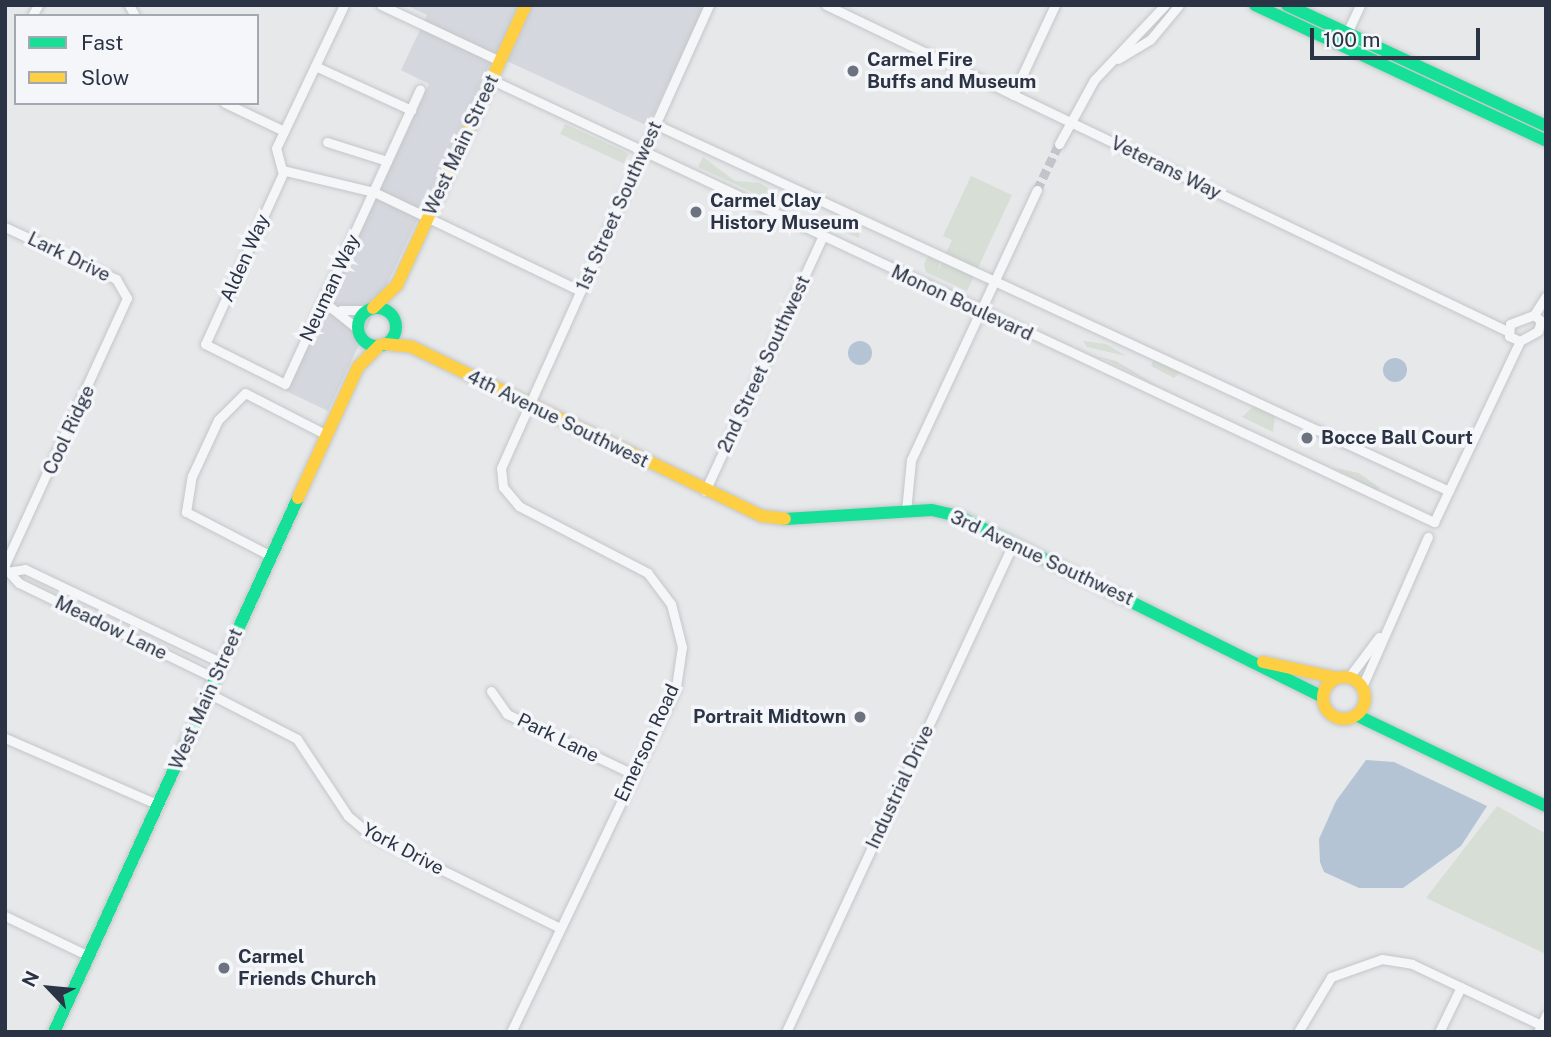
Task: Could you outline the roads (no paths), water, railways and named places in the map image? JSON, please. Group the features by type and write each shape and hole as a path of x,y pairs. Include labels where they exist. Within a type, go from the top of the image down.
{"main road":[{"name":"West Main Street","path":"54,1032 358,367 383,344 394,320 397,285 526,5"},
{"path":"1255,5 1546,141"},
{"path":"1287,5 1546,126"},
{"name":"West Main Street","path":"358,367 359,330 371,309 397,285"},
{"path":"371,309 394,320"},
{"name":"4th Avenue Southwest","path":"394,320 412,347"},
{"path":"359,330 383,344"},
{"name":"4th Avenue Southwest","path":"383,344 412,347 705,491"},
{"name":"3rd Avenue Southwest","path":"705,491 746,510 789,520 906,511 958,516 1323,697"},
{"name":"3rd Avenue Southwest","path":"1246,657 1343,678"},
{"path":"1392,733 1365,703 1362,687 1343,678 1323,697 1336,718 1358,716 1392,733 1546,806"},
{"path":"1358,716 1365,703"}],"street":[{"path":"344,5 274,157 284,172 373,192 581,291"},
{"path":"381,5 500,61"},
{"name":"1st Street Southwest","path":"528,405 645,152 709,5"},
{"name":"Veterans Way","path":"826,5 1507,331 1520,341"},
{"path":"1013,95 1055,5"},
{"path":"1059,144 1089,86 1165,5"},
{"path":"1114,61 1150,40 1179,5"},
{"path":"1347,33 1360,5"},
{"path":"315,66 411,110"},
{"name":"Monon Boulevard","path":"492,79 822,238 1434,522 1449,491 657,125"},
{"name":"Neuman Way","path":"285,384 420,89"},
{"path":"229,105 284,131"},
{"path":"327,142 387,161"},
{"name":"Alden Way","path":"284,172 205,344 285,384"},
{"path":"906,511 911,460 1037,190"},
{"name":"Lark Drive","path":"5,227 108,275 126,295"},
{"name":"2nd Street Southwest","path":"705,491 822,238"},
{"name":"Cool Ridge","path":"8,568 123,314 126,295"},
{"path":"1507,331 1534,315 1546,296"},
{"path":"324,302 341,310 359,330"},
{"path":"341,310 371,309"},
{"path":"1449,491 1520,341 1543,329 1534,315"},
{"path":"271,556 186,512 192,477 218,421 245,393 327,435"},
{"name":"Emerson Road","path":"511,1032 558,927 676,687 682,662 677,618 637,564 510,497 501,468 528,405"},
{"path":"1362,687 1386,627 1428,537"},
{"name":"Industrial Drive","path":"786,1032 1014,542"},
{"name":"Meadow Lane","path":"8,568 25,569 222,663"},
{"name":"Meadow Lane","path":"8,568 19,583 215,678"},
{"path":"1343,678 1386,627"},
{"name":"Park Lane","path":"491,691 507,714 633,774"},
{"name":"York Drive","path":"208,693 297,739 348,816 372,835 558,927"},
{"path":"5,738 159,805"},
{"path":"5,916 89,956"},
{"path":"1298,1032 1323,985 1366,960 1398,960 1461,988 1539,1028 1546,1015"},
{"path":"1439,1032 1461,988"}],"water":[{"path":"860,341 868,345 872,353 868,361 860,365 852,361 848,353 852,345"},
{"path":"1395,358 1403,362 1407,370 1403,378 1395,382 1387,378 1383,370 1387,362"},
{"path":"1366,760 1394,762 1487,806 1461,846 1403,888 1359,888 1324,872 1320,862 1319,839 1336,801"}],"tunnel":[{"path":"1037,190 1059,144"}],"place":[{"name":"Carmel Fire Buffs and Museum","path":"853,71"},
{"name":"Carmel Clay History Museum","path":"696,212"},
{"name":"Bocce Ball Court","path":"1307,438"},
{"name":"Portrait Midtown","path":"860,717"},
{"name":"Carmel Friends Church","path":"224,968"}]}
